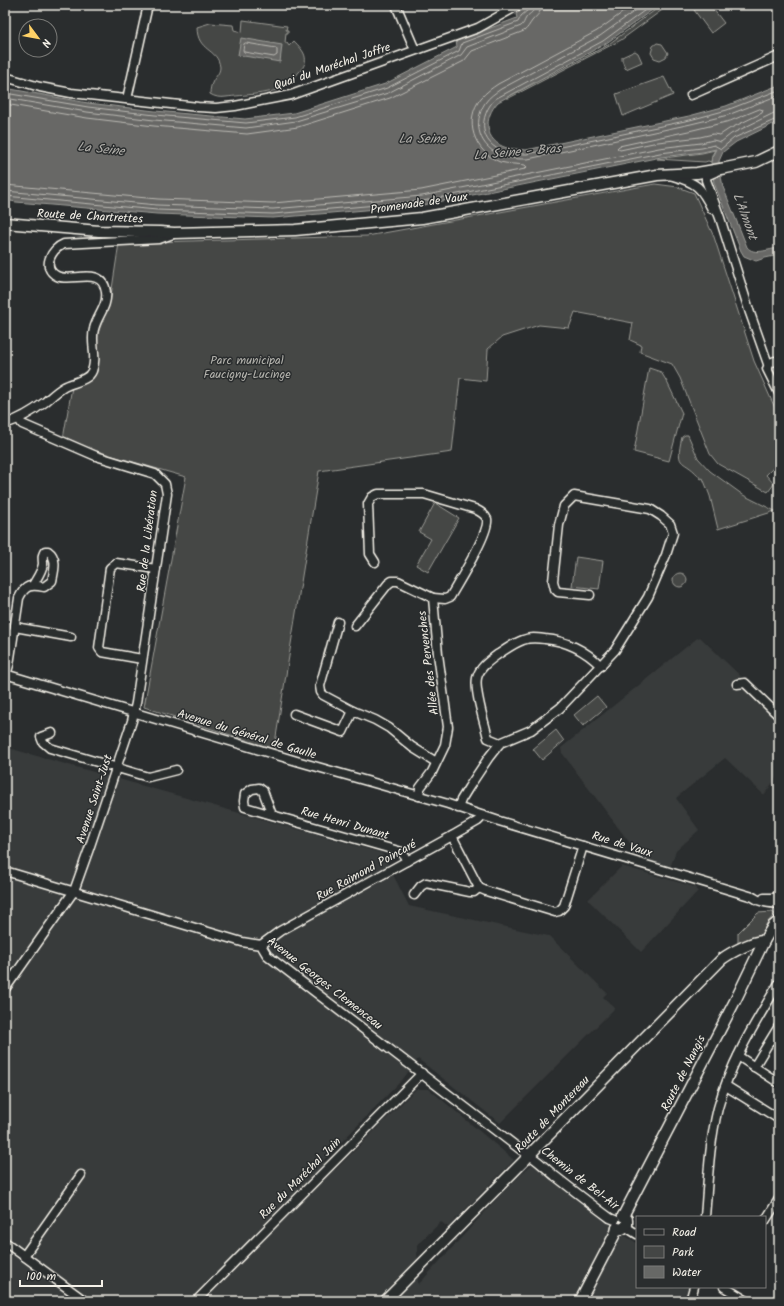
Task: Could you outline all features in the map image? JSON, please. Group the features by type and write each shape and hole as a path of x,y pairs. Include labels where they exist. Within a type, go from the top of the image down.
{"main road":[{"path":"666,174 705,173 756,162 779,151"},
{"name":"Promenade de Vaux","path":"174,234 295,230 422,218 666,174"},
{"name":"Route de Chartrettes","path":"5,223 99,231 160,232 174,234"},
{"name":"Route de Nangis","path":"764,941 768,926 779,913"},
{"name":"Route de Nangis","path":"580,1301 736,999 764,941 773,926 779,921"},
{"name":"Route de Montereau","path":"385,1301 725,957 758,940 764,941"},
{"path":"739,949 756,957"}],"street":[{"path":"127,99 148,5"},
{"path":"396,5 415,50"},
{"name":"Quai du Maréchal Joffre","path":"5,77 40,87 71,92 198,107 216,108 235,106 291,95 478,28 519,5"},
{"path":"691,94 779,56"},
{"path":"729,249 716,217 695,176 705,173 703,182 720,218 768,364 768,372 775,375 779,393"},
{"path":"666,174 688,181 696,185 702,191"},
{"path":"5,424 19,419 33,411 61,388 87,377 90,374 94,363 92,338 93,330 106,301 106,289 100,281 92,277 63,278 54,275 49,264 51,256 55,250 64,244 159,239 174,234"},
{"path":"768,364 772,361 779,362"},
{"name":"Rue de la Libération","path":"19,419 22,424 96,456 155,474 164,482 166,487 167,494 134,713"},
{"path":"375,562 370,554 368,504 372,497 378,494 424,494 475,509 482,513 486,518 486,527 470,563 450,596 444,599 433,598"},
{"path":"458,808 469,787 500,743 531,730 560,708 615,650 648,597 666,555 673,533 670,524 650,509 574,496 564,506 559,525 553,581 555,589 558,592 590,595"},
{"path":"142,659 102,652 99,648 110,568 116,563 156,569"},
{"name":"Allée des Pervenches","path":"355,626 392,581 398,581 433,598 438,654 448,726 446,745 432,772 420,788 419,796"},
{"path":"6,674 9,665 11,631 19,598 25,588 33,585"},
{"path":"338,622 320,686 321,692 325,697 389,728 412,747 436,762"},
{"path":"11,631 71,637"},
{"path":"500,743 488,738 477,690 476,679 479,672 488,661 523,640 533,638 559,640 570,644 592,657 601,666"},
{"name":"Avenue du Général de Gaulle","path":"6,674 483,816"},
{"path":"737,684 745,683 779,716"},
{"path":"294,714 343,732 353,711"},
{"name":"Avenue Saint-Just","path":"5,989 74,891 134,713"},
{"path":"52,733 41,737 43,742 50,748 116,768 148,777 176,770"},
{"name":"Rue Henri Dunant","path":"272,815 402,852 407,861"},
{"name":"Rue Raimond Poincaré","path":"260,945 280,931 452,836 478,821 483,816"},
{"name":"Rue de Vaux","path":"483,816 753,897 773,898 779,896"},
{"path":"452,836 479,888 555,912 559,911 564,906 583,846"},
{"name":"Avenue Georges Clemenceau","path":"5,871 242,942 260,945 272,959 521,1150 530,1154"},
{"path":"414,895 421,886 426,883 470,892 474,892 479,888"},
{"name":"Rue de Vaux","path":"753,897 771,904 779,904"},
{"path":"705,1216 711,1141 718,1108 738,1056 750,1032 779,983"},
{"path":"754,1067 778,1032"},
{"path":"738,1056 779,1083"},
{"name":"Rue du Maréchal Juin","path":"196,1301 422,1073"},
{"path":"726,1086 779,1119"},
{"name":"Chemin de Bel-Air","path":"530,1154 573,1190 610,1218 636,1233"},
{"path":"24,1256 81,1175"},
{"path":"766,1219 779,1199"},
{"path":"5,1242 86,1301"},
{"path":"690,1301 694,1288"},
{"path":"726,1288 747,1301"}],"shaded area":[{"path":"700,637 779,713 779,774 764,795 725,758 676,798 699,830 676,851 670,868 629,856 632,846 562,753 561,748"},
{"path":"5,747 382,853 409,906 549,936 607,993 603,997 615,1008 500,1123 418,1059 403,1079 323,1161 335,1170 416,1089 429,1089 514,1160 448,1227 441,1222 417,1245 418,1285 502,1193 532,1164 536,1163 612,1222 611,1227 636,1242 636,1288 688,1288 684,1301 5,1301"},
{"path":"622,866 695,887 698,891 641,952 588,900"}],"green space":[{"path":"662,5 669,5 621,40 509,98 506,98 606,46"},
{"path":"701,5 710,5 724,23 711,33 694,10"},
{"path":"243,20 287,26 286,30 288,30 288,33 286,33 285,43 289,46 294,41 298,45 305,56 305,64 291,81 281,89 249,95 222,97 214,96 210,94 211,87 213,81 219,73 220,67 216,56 200,41 197,27 210,23 233,25 234,30 242,32"},
{"path":"657,43 662,44 668,53 666,57 660,60 654,58 651,53 653,46"},
{"path":"635,51 638,53 642,62 626,69 622,57"},
{"path":"664,77 673,95 623,116 616,94"},
{"path":"715,150 712,155 711,162 657,159 702,153"},
{"name":"Parc municipal Faucigny-Lucinge","path":"655,184 678,187 694,193 714,237 754,361 779,417 779,462 766,475 774,484 768,492 718,464 710,454 680,378 672,364 640,352 641,345 630,340 633,323 575,312 569,328 539,325 502,337 488,349 486,381 460,378 452,452 319,471 274,749 144,707 186,477 81,447 63,439 72,387 92,376 96,338 110,302 119,243 367,236"},
{"path":"649,368 661,372 682,413 669,461 634,452"},
{"path":"688,435 698,458 710,471 743,495 775,511 718,529 710,496 703,478 701,479 680,459 679,455 682,437"},
{"path":"435,503 459,518 428,572 416,565 431,539 419,532"},
{"path":"576,557 603,561 599,589 572,586"},
{"path":"677,573 683,573 687,577 687,583 683,587 677,587 673,583 673,577"},
{"path":"597,696 606,707 583,726 574,715"},
{"path":"556,730 564,741 542,760 533,749"},
{"path":"772,912 775,914 767,923 763,932 758,938 738,946 738,933 758,913"}],"water":[{"name":"La Seine","path":"528,5 659,5 605,44 498,102 490,115 488,128 490,135 494,140 499,145 507,148 526,150 689,116 726,106 779,85 779,121 736,142 723,152 719,161 723,187 747,247 750,250 757,252 779,248 779,255 756,261 744,256 741,251 714,183 711,162 716,149 661,157 423,205 273,218 157,214 5,200 5,88 88,103 245,119 294,113 385,84 457,47 456,41 517,18 516,14"},
{"path":"241,38 282,45 280,62 238,55"}],"water label":[{"name":"La Seine - Bras","path":"517,151"},
{"name":"L'Almont","path":"746,216"}]}
